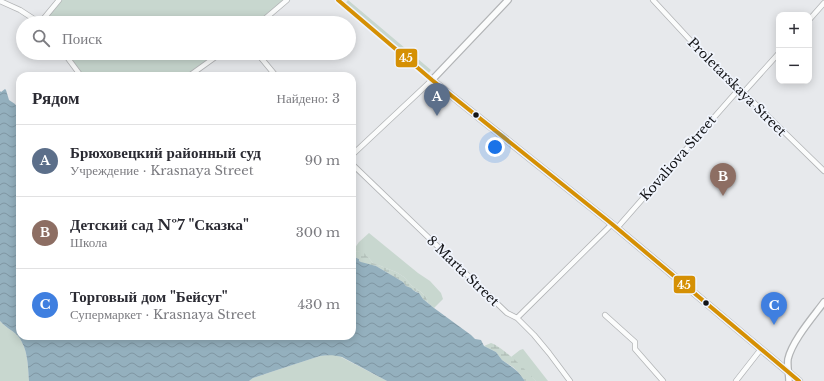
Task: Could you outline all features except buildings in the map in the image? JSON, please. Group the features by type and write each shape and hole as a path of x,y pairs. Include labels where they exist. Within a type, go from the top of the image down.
{"street":[{"path":"46,16 59,0"},
{"path":"268,16 287,0"},
{"path":"338,0 432,80 615,226 799,381"},
{"path":"356,150 432,80 508,0"},
{"name":"Proletarskaya Street","path":"653,0 691,41 824,171"},
{"path":"0,1 29,16"},
{"path":"812,17 824,3"},
{"path":"743,93 776,56"},
{"path":"69,60 78,72"},
{"path":"195,72 211,60"},
{"path":"263,60 273,72"},
{"name":"Kovaliova Street","path":"518,318 615,226 739,89"},
{"name":"8 Marta Street","path":"356,168 507,313 518,318 542,345 570,381"},
{"path":"789,381 788,359 792,349 799,336 824,302"},
{"path":"605,315 635,342 635,349 663,381"},
{"path":"736,381 761,349"}],"green space":[{"path":"61,0 284,0 265,16 48,16"},
{"path":"348,0 431,70 428,74 345,4"},
{"path":"71,60 207,60 190,72 80,72"},
{"path":"369,233 430,281 441,293 443,299 434,308 428,303 426,297 412,286 404,277 396,272 373,263 368,257 356,251 356,246"},
{"path":"356,251 364,253 373,263 396,272 404,277 412,286 426,297 428,303 419,293 406,286 403,282 376,266 364,264 359,261 359,259 356,258"},
{"path":"0,321 16,334 16,340 21,340 27,357 29,381 0,381"},
{"path":"491,343 508,354 536,381 525,381 513,367 502,360 496,352 484,346"},
{"path":"523,349 548,381 536,381 511,357"},
{"path":"328,355 341,357 387,381 249,381 253,378 271,372 320,356"}],"water":[{"path":"5,89 9,100 16,106 16,334 0,321 0,91 1,92"},
{"path":"356,258 361,262 376,266 419,293 423,299 434,308 475,339 481,340 484,346 496,352 502,360 518,372 525,381 387,381 342,357 328,355 320,356 253,378 249,381 29,381 27,357 21,340 356,340"}],"transit line":[{"name":"45","path":"338,0 432,80 612,224 799,381"}],"place":[{"name":"Брюховецкий районный суд","path":"437,116"},
{"name":"Детский сад №7 \"Сказка\"","path":"723,196"},
{"name":"Торговый дом \"Бейсуг\"","path":"774,325"}]}
